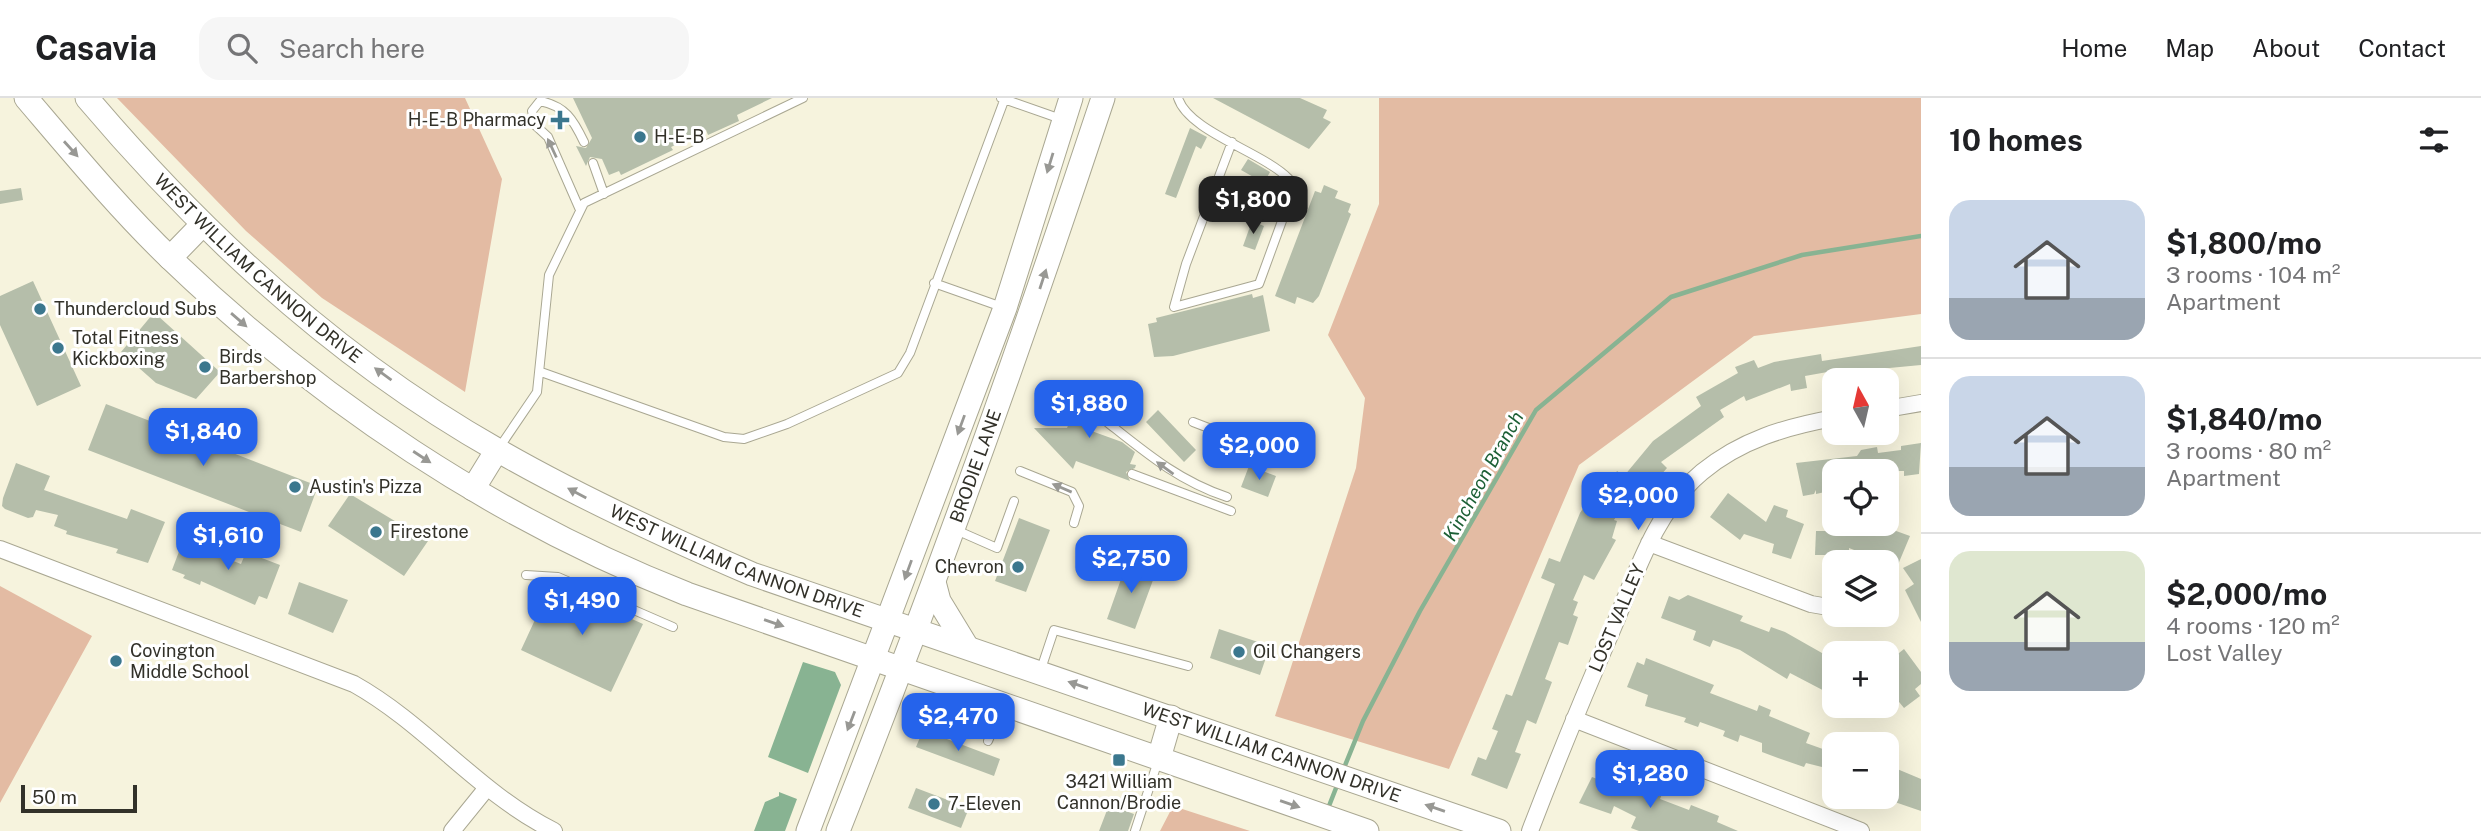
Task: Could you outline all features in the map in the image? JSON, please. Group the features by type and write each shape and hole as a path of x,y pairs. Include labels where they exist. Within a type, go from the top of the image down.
{"main road":[{"path":"26,98 170,257 245,326 354,409 473,489 610,564 687,594 875,657 1359,829"},
{"name":"WEST WILLIAM CANNON DRIVE","path":"87,98 202,225 280,294 379,372 497,450 634,523 752,574 1500,831"},
{"name":"BRODIE LANE","path":"808,831 1005,308 1071,98"},
{"name":"BRODIE LANE","path":"838,831 903,668 1031,316 1103,98"},
{"path":"170,257 202,225"},
{"path":"473,489 497,450"},
{"path":"934,582 939,601 967,647"},
{"path":"1159,758 1171,717"}],"street":[{"path":"1899,406 1921,402"},
{"name":"LOST VALLEY","path":"1530,831 1574,719 1649,543 1671,505 1701,473 1737,448 1772,432 1822,421"},
{"path":"1649,543 1822,606"},
{"path":"0,549 354,684 395,708 486,789 554,831"},
{"path":"1574,719 1861,831"},
{"path":"453,831 486,789"}],"lane":[{"path":"497,450 537,392 549,275 584,203 803,98"},
{"path":"541,372 724,437 744,439 788,424 898,373 910,353 1003,98 1064,120"},
{"path":"1178,98 1181,106 1200,124 1276,166 1289,179 1290,199 1259,284 1174,307 1186,264 1232,142"},
{"path":"580,209 548,138 535,125 532,111 540,101 556,104 573,118 584,142"},
{"path":"593,163 604,194"},
{"path":"934,283 1005,308"},
{"path":"1123,386 1107,422 1170,472 1198,487 1227,497"},
{"path":"1193,422 1292,460"},
{"path":"1020,471 1072,492 1079,506 1074,523"},
{"path":"1132,474 1231,511"},
{"path":"953,529 997,548 1014,501"},
{"path":"526,575 558,577 673,627"},
{"path":"1040,672 1054,629 1188,666"},
{"path":"988,741 1003,704"},
{"path":"1135,831 1159,758"}],"shaded area":[{"path":"117,98 465,98 502,179 465,392 322,298 246,231"},
{"path":"1379,98 1921,98 1921,314 1754,336 1579,465 1449,769 1275,716 1356,468 1365,398 1328,335 1379,204"},
{"path":"0,586 92,636 0,803"},
{"path":"803,662 835,672 841,685 808,773 768,757"},
{"path":"779,792 797,799 785,831 754,831 765,802 779,796"},
{"path":"1173,806 1250,831 1160,831"}],"building":[{"name":"H-E-B","path":"573,98 772,98 737,115 739,121 708,135 706,130 671,147 673,150 621,175 619,171 609,175 602,159 590,157 586,166 576,146 586,148 592,138"},
{"path":"1213,98 1300,98 1327,110 1323,118 1331,122 1309,149"},
{"path":"1190,128 1207,137 1201,149 1196,146 1176,198 1165,194"},
{"path":"1248,159 1270,172 1264,183 1241,170"},
{"path":"1324,185 1338,191 1335,198 1351,204 1348,212 1351,214 1319,296 1313,303 1297,297 1295,304 1275,296 1315,191 1321,193"},
{"path":"21,188 23,200 0,204 0,191"},
{"path":"1252,221 1264,226 1255,250 1243,246"},
{"path":"33,281 81,386 37,406 0,325 0,296"},
{"path":"1252,294 1253,298 1263,295 1270,331 1173,356 1154,357 1148,324 1157,322 1156,318"},
{"path":"152,315 154,318 157,315 220,372 196,399 156,383 121,352"},
{"path":"1921,346 1921,365 1822,368 1822,373 1805,376 1807,388 1791,391 1790,384 1746,401 1744,396 1720,410 1724,417 1661,462 1667,468 1653,484 1646,478 1635,497 1630,494 1614,520 1617,521 1612,538 1616,540 1594,580 1584,575 1573,600 1578,602 1573,615 1578,617 1568,645 1559,642 1545,679 1552,682 1536,724 1527,720 1515,752 1521,754 1507,789 1471,775 1478,757 1486,760 1498,731 1492,729 1506,694 1512,696 1555,584 1541,578 1549,558 1560,562 1580,513 1601,482 1608,486 1617,471 1624,476 1653,441 1701,406 1696,397 1738,373 1735,367 1754,360 1758,368 1774,362 1821,354 1822,361"},
{"path":"1086,382 1102,388 1086,429 1122,442 1135,452 1130,464 1136,465 1135,468 1126,472 1130,481 1076,461 1073,469 1034,428 1067,428"},
{"path":"106,404 318,486 301,532 88,450"},
{"path":"1158,410 1196,450 1184,462 1146,422"},
{"path":"1921,443 1919,474 1904,476 1904,471 1899,471 1899,459 1831,459 1857,456 1861,450 1877,447 1878,453 1901,450 1901,446"},
{"path":"1822,460 1822,493 1816,494 1816,490 1814,494 1803,496 1796,463"},
{"path":"16,463 50,476 44,490 127,519 131,509 165,522 148,563 116,553 118,549 66,534 67,531 54,526 58,515 36,510 33,517 28,518 5,509 2,506 3,498"},
{"path":"1249,466 1276,476 1268,497 1241,487"},
{"path":"1728,493 1766,522 1774,505 1788,510 1786,517 1804,524 1791,559 1772,553 1774,544 1744,534 1740,540 1710,517"},
{"name":"Firestone","path":"350,494 428,541 404,576 328,526"},
{"name":"Chevron","path":"1019,518 1050,530 1026,592 995,581"},
{"path":"1816,531 1822,531 1822,536 1899,536 1899,532 1910,536 1899,562 1899,550 1849,548 1822,550 1822,555 1815,555"},
{"path":"183,541 241,564 246,552 280,565 267,599 259,596 255,605 201,581 200,585 183,578 185,575 172,570"},
{"path":"1921,559 1921,622 1905,590 1914,584 1903,568"},
{"path":"1127,562 1156,572 1135,629 1107,619"},
{"path":"299,582 348,600 333,633 288,614"},
{"path":"552,583 643,624 611,692 521,650"},
{"path":"1688,595 1743,616 1740,621 1769,632 1771,627 1785,632 1822,653 1822,690 1790,673 1787,679 1740,650 1713,640 1710,647 1693,640 1696,631 1661,618 1669,596 1679,600"},
{"name":"Oil Changers","path":"1219,629 1270,646 1260,675 1210,658"},
{"path":"1904,649 1921,672 1921,684 1915,689 1920,696 1904,708 1899,702 1899,653"},
{"path":"1646,658 1714,685 1710,693 1757,711 1759,705 1771,710 1769,716 1810,733 1806,743 1822,749 1822,767 1806,763 1804,767 1762,752 1762,743 1740,735 1738,742 1723,736 1725,731 1700,722 1698,727 1684,722 1686,718 1645,706 1648,695 1627,687 1637,662 1644,665"},
{"path":"923,730 1000,759 994,776 916,747"},
{"path":"1899,770 1921,779 1921,811 1899,803"},
{"path":"1592,777 1642,796 1646,787 1662,794 1660,799 1689,810 1691,805 1719,816 1717,822 1738,831 1639,831 1631,828 1636,817 1614,806 1611,814 1579,803"},
{"name":"7-Eleven","path":"916,788 969,808 961,828 908,808"},
{"path":"1109,805 1134,814 1128,831 1099,831"}],"waterway":[{"name":"Kincheon Branch","path":"1344,768 1363,721 1420,611 1536,410 1671,297 1802,255 1921,236"},
{"name":"Kincheon Branch","path":"1327,811 1338,783"}],"place":[{"name":"H-E-B Pharmacy","path":"560,120"},
{"name":"H-E-B","path":"640,137"},
{"name":"Thundercloud Subs","path":"40,309"},
{"name":"Total Fitness Kickboxing","path":"58,348"},
{"name":"Birds Barbershop","path":"205,367"},
{"name":"Austin's Pizza","path":"295,487"},
{"name":"Firestone","path":"376,532"},
{"name":"Chevron","path":"1018,567"},
{"name":"Oil Changers","path":"1239,652"},
{"name":"Covington Middle School","path":"116,661"},
{"name":"3421 William Cannon/Brodie","path":"1119,760"},
{"name":"7-Eleven","path":"934,804"}]}
